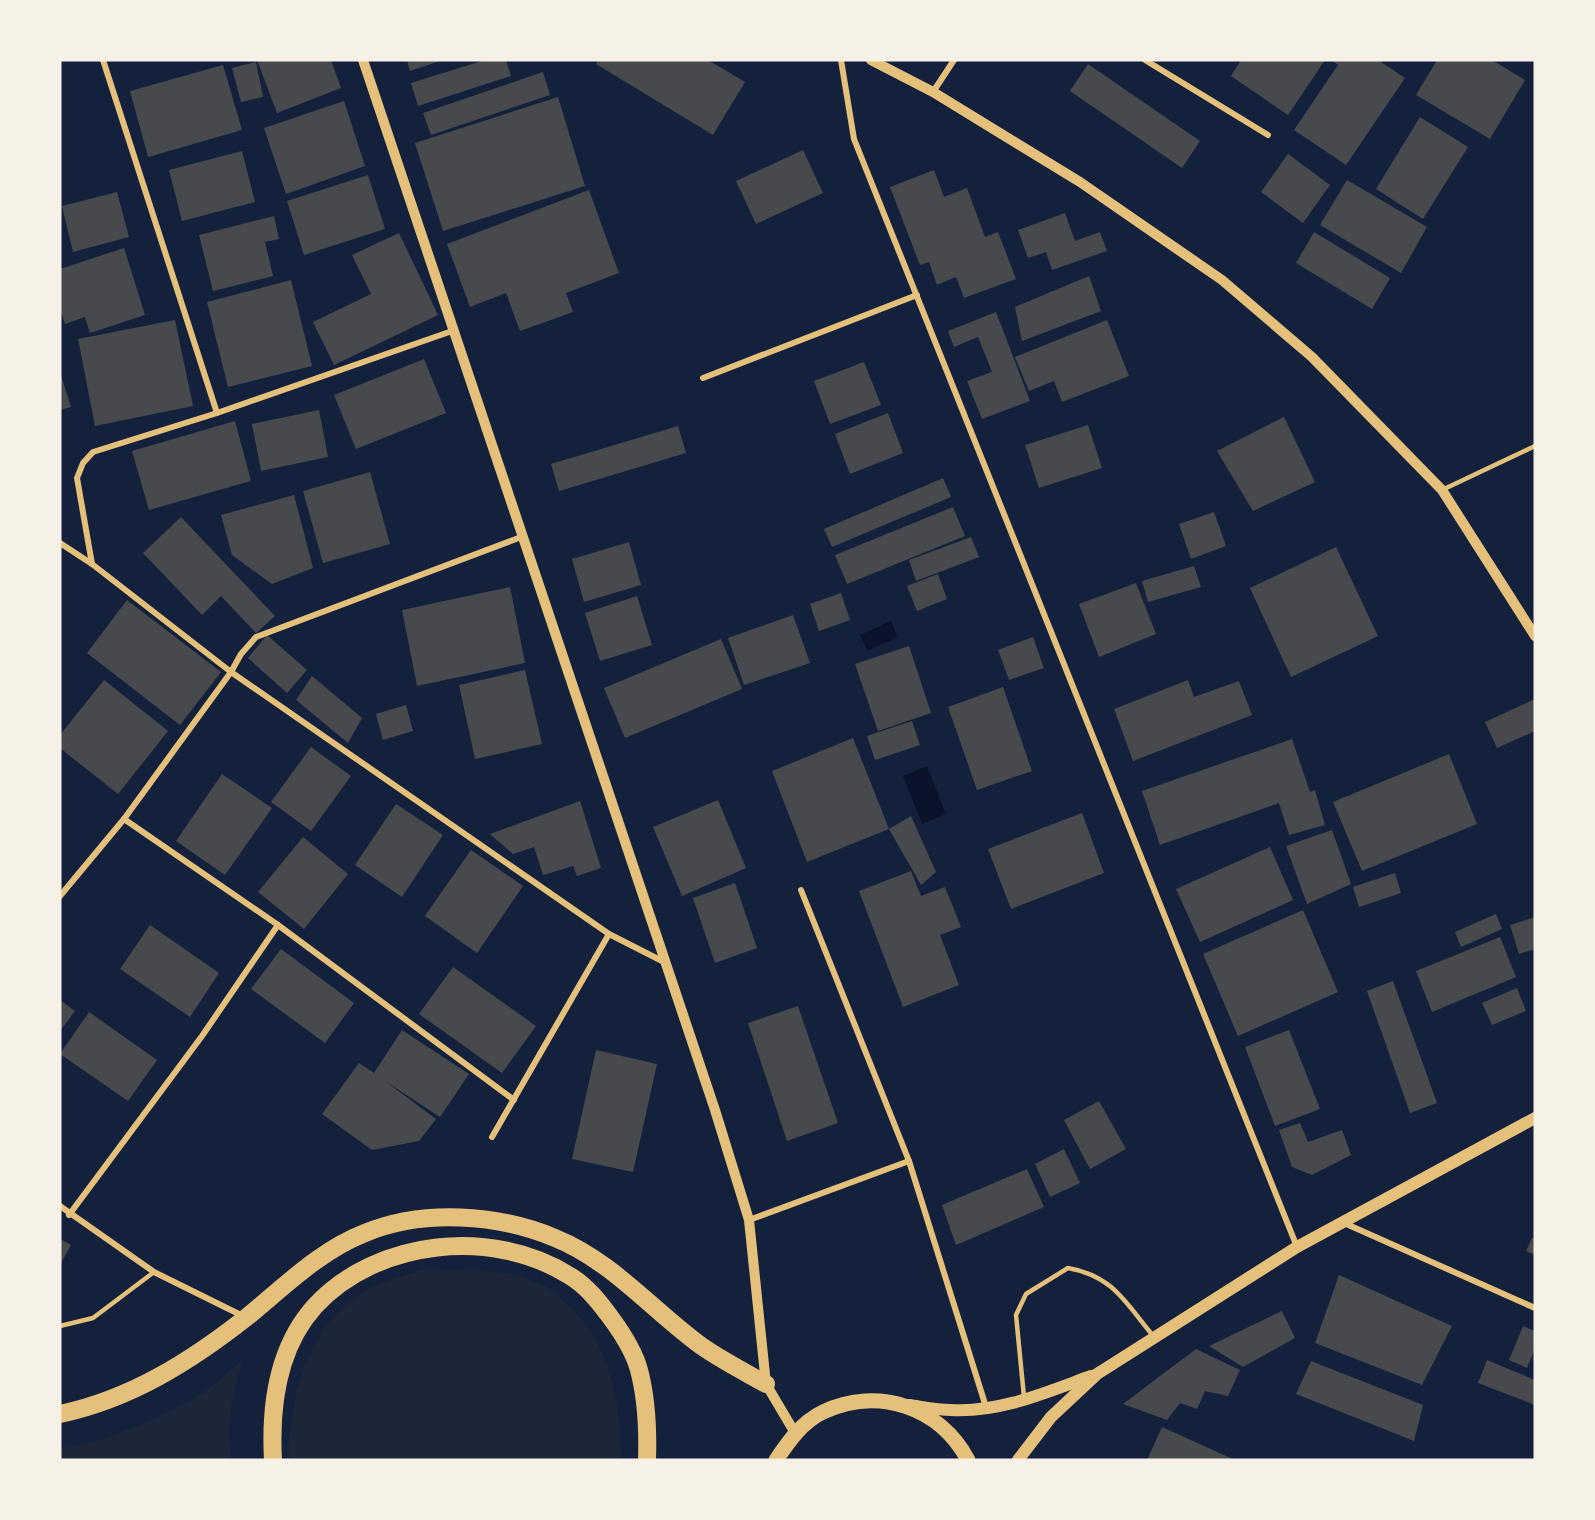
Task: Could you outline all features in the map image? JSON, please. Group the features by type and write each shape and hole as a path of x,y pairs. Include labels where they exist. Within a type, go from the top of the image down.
{"highway":[{"path":"60,1413 91,1407 133,1391 178,1366 246,1317 308,1266 364,1233 411,1222 461,1216 510,1225 555,1238 600,1264 700,1345 766,1384"},
{"path":"273,1460 272,1429 275,1387 291,1343 314,1307 346,1278 393,1256 447,1246 495,1248 538,1260 571,1276 597,1299 622,1334 639,1368 648,1416 647,1460"}],"main road":[{"path":"1018,1460 1051,1417 1097,1374 1297,1247 1535,1118"},
{"path":"776,1460 795,1433 822,1412 855,1401 880,1400 953,1411 1024,1400 1097,1374"},
{"path":"906,1405 935,1420 959,1444 968,1460"}],"street":[{"path":"104,60 217,412"},
{"path":"363,60 524,536 749,1220 766,1384 795,1433"},
{"path":"841,60 854,139 1297,1247"},
{"path":"871,60 933,92 1080,182 1222,280 1312,357 1442,490 1535,636"},
{"path":"933,92 954,60"},
{"path":"1144,60 1268,135"},
{"path":"703,378 916,295"},
{"path":"92,564 77,478 83,463 93,452 455,330"},
{"path":"60,896 124,819 231,672 241,654 256,637 524,536"},
{"path":"60,543 92,564 231,672 609,934 666,963"},
{"path":"124,819 278,925 514,1100"},
{"path":"801,890 909,1161 986,1407"},
{"path":"69,1215 202,1036 278,925"},
{"path":"492,1137 609,934"},
{"path":"749,1220 909,1161"},
{"path":"60,1206 69,1215 154,1272 246,1317"},
{"path":"1344,1223 1535,1308"}],"lane":[{"path":"1442,490 1535,446"},
{"path":"1024,1400 1016,1315 1026,1294 1068,1268 1090,1272 1109,1283 1154,1337"},
{"path":"60,1326 93,1318 154,1272"}],"shaded area":[{"path":"891,621 898,637 867,651 860,635"},
{"path":"927,766 946,814 922,824 903,776"},
{"path":"421,1270 499,1272 529,1279 557,1295 578,1315 602,1352 615,1393 619,1415 621,1460 290,1460 289,1442 299,1385 305,1366 323,1332 335,1316 371,1287"},
{"path":"243,1359 231,1409 231,1460 60,1460 60,1447 94,1441 154,1419 204,1392"}],"building":[{"path":"257,60 331,60 341,88 277,113"},
{"path":"407,60 443,60 410,71"},
{"path":"485,60 506,60 511,76 418,106 411,83"},
{"path":"598,60 708,60 745,82 713,135 596,64"},
{"path":"1241,60 1325,60 1288,115 1231,76"},
{"path":"1331,60 1378,60 1405,78 1346,165 1294,130 1338,65"},
{"path":"1437,60 1492,60 1525,80 1490,139 1416,95"},
{"path":"256,62 263,97 241,102 232,68"},
{"path":"1088,64 1200,141 1182,168 1070,91"},
{"path":"223,65 242,130 148,157 130,91"},
{"path":"543,72 550,95 431,135 423,113"},
{"path":"558,97 585,186 443,231 415,143"},
{"path":"344,101 365,166 286,194 264,128"},
{"path":"1420,117 1468,147 1423,219 1376,189"},
{"path":"803,150 823,193 756,224 736,181"},
{"path":"242,151 255,202 182,221 169,170"},
{"path":"1288,154 1330,185 1303,223 1261,192"},
{"path":"934,170 944,197 967,188 985,237 998,232 1016,279 964,298 956,277 937,285 929,262 920,265 890,187"},
{"path":"368,175 385,229 304,255 287,201"},
{"path":"1347,180 1427,227 1401,273 1320,225"},
{"path":"589,190 619,273 566,293 573,312 520,331 506,293 470,307 447,244"},
{"path":"117,192 129,237 73,252 62,206"},
{"path":"1065,213 1075,241 1100,232 1107,251 1052,270 1046,252 1028,258 1018,230"},
{"path":"274,216 279,239 265,242 273,276 213,291 199,235"},
{"path":"1314,232 1390,278 1372,309 1296,263"},
{"path":"399,233 438,315 334,365 313,322 371,294 352,255"},
{"path":"124,248 145,315 90,333 85,317 65,324 60,308 60,269"},
{"path":"1089,276 1101,311 1022,341 1015,307"},
{"path":"291,280 312,366 228,387 207,302"},
{"path":"996,312 1030,401 982,419 967,381 992,372 978,337 954,347 948,331"},
{"path":"175,320 193,406 95,426 78,339"},
{"path":"1107,320 1129,376 1062,402 1054,381 1029,391 1015,357"},
{"path":"424,359 446,413 356,449 334,395"},
{"path":"864,362 881,405 830,424 814,381"},
{"path":"60,372 71,407 60,410"},
{"path":"319,410 328,457 261,471 252,424"},
{"path":"888,413 903,453 850,474 835,434"},
{"path":"1284,417 1315,482 1253,511 1217,451"},
{"path":"235,421 251,481 149,510 132,451"},
{"path":"1088,425 1102,468 1039,488 1025,445"},
{"path":"678,426 686,453 559,491 551,464"},
{"path":"370,472 390,544 323,563 303,491"},
{"path":"943,478 951,497 832,547 824,529"},
{"path":"294,495 313,568 272,584 232,555 221,515"},
{"path":"953,507 965,536 847,584 835,555"},
{"path":"1214,512 1226,546 1191,559 1179,524"},
{"path":"181,517 275,616 256,633 221,596 202,615 143,553"},
{"path":"971,537 979,557 916,581 909,560"},
{"path":"629,542 641,585 584,602 572,559"},
{"path":"1336,547 1378,636 1291,677 1250,588"},
{"path":"1194,566 1201,587 1148,602 1142,581"},
{"path":"938,574 947,599 917,611 907,586"},
{"path":"1136,583 1156,634 1099,657 1079,604"},
{"path":"510,587 525,663 417,686 402,610"},
{"path":"841,593 850,620 819,631 810,604"},
{"path":"637,596 652,645 600,661 585,613"},
{"path":"127,600 221,672 180,725 87,653"},
{"path":"793,615 810,663 744,685 728,638"},
{"path":"267,635 307,670 287,693 248,658"},
{"path":"1033,637 1044,668 1009,680 998,650"},
{"path":"721,639 742,689 625,738 604,688"},
{"path":"909,646 931,713 878,731 855,664"},
{"path":"525,670 542,744 475,759 459,685"},
{"path":"312,676 362,718 348,743 296,700"},
{"path":"104,680 168,731 118,794 60,748 60,735"},
{"path":"1188,680 1194,697 1239,681 1252,715 1133,761 1114,709"},
{"path":"1003,687 1032,771 977,790 948,707"},
{"path":"1535,699 1535,731 1497,748 1485,722"},
{"path":"406,705 413,731 383,740 376,714"},
{"path":"912,721 920,745 875,760 867,736"},
{"path":"853,738 889,829 807,862 772,771"},
{"path":"1292,739 1310,792 1315,790 1325,825 1289,835 1279,803 1160,845 1142,791"},
{"path":"311,747 351,776 311,831 271,802"},
{"path":"1449,754 1477,824 1362,871 1333,802"},
{"path":"222,774 272,808 225,875 176,841"},
{"path":"718,800 746,868 682,896 653,827"},
{"path":"580,801 601,868 577,876 573,866 543,875 534,847 513,854 490,834"},
{"path":"396,804 443,835 402,897 355,865"},
{"path":"1082,813 1104,873 1011,909 988,849"},
{"path":"911,816 936,872 921,885 889,829"},
{"path":"1332,830 1351,884 1307,904 1286,846"},
{"path":"303,837 348,874 304,929 258,892"},
{"path":"1270,847 1293,900 1200,942 1176,889"},
{"path":"471,850 523,886 477,953 425,916"},
{"path":"911,871 921,896 945,887 961,927 940,935 959,985 903,1007 859,891"},
{"path":"1395,873 1401,893 1359,907 1353,887"},
{"path":"735,883 757,948 715,963 693,898"},
{"path":"1303,910 1338,992 1238,1036 1203,954"},
{"path":"1496,914 1502,929 1461,947 1455,932"},
{"path":"1535,917 1535,949 1519,954 1510,925"},
{"path":"150,925 219,973 190,1017 120,969"},
{"path":"1500,937 1516,977 1432,1012 1416,971"},
{"path":"281,949 354,1003 325,1043 251,989"},
{"path":"453,967 536,1026 502,1073 419,1014"},
{"path":"1393,981 1437,1103 1410,1113 1367,991"},
{"path":"1517,988 1526,1011 1492,1025 1482,1003"},
{"path":"60,1000 75,1011 60,1031"},
{"path":"798,1006 838,1123 787,1141 748,1023"},
{"path":"89,1012 157,1060 128,1101 60,1054"},
{"path":"402,1030 469,1074 440,1117 385,1081 436,1119 419,1141 372,1150 322,1114 359,1063 374,1073"},
{"path":"1289,1030 1320,1109 1275,1126 1245,1047"},
{"path":"596,1050 657,1064 633,1172 572,1159"},
{"path":"1099,1101 1126,1149 1090,1169 1064,1120"},
{"path":"1300,1123 1308,1142 1342,1130 1351,1155 1312,1175 1292,1167 1279,1130"},
{"path":"1064,1149 1080,1183 1050,1197 1035,1164"},
{"path":"1027,1169 1044,1207 956,1245 942,1205"},
{"path":"1532,1238 1535,1239 1535,1255 1526,1251"},
{"path":"60,1239 71,1245 60,1265"},
{"path":"1339,1275 1452,1326 1422,1385 1315,1343"},
{"path":"1282,1311 1295,1338 1243,1367 1209,1346"},
{"path":"1523,1326 1535,1331 1535,1348 1527,1368 1509,1360"},
{"path":"1196,1349 1240,1370 1228,1396 1205,1391 1197,1409 1180,1403 1167,1420 1123,1404"},
{"path":"1487,1360 1535,1380 1535,1405 1478,1383"},
{"path":"1311,1361 1423,1405 1414,1441 1296,1394"},
{"path":"1162,1427 1235,1460 1147,1460"}]}
